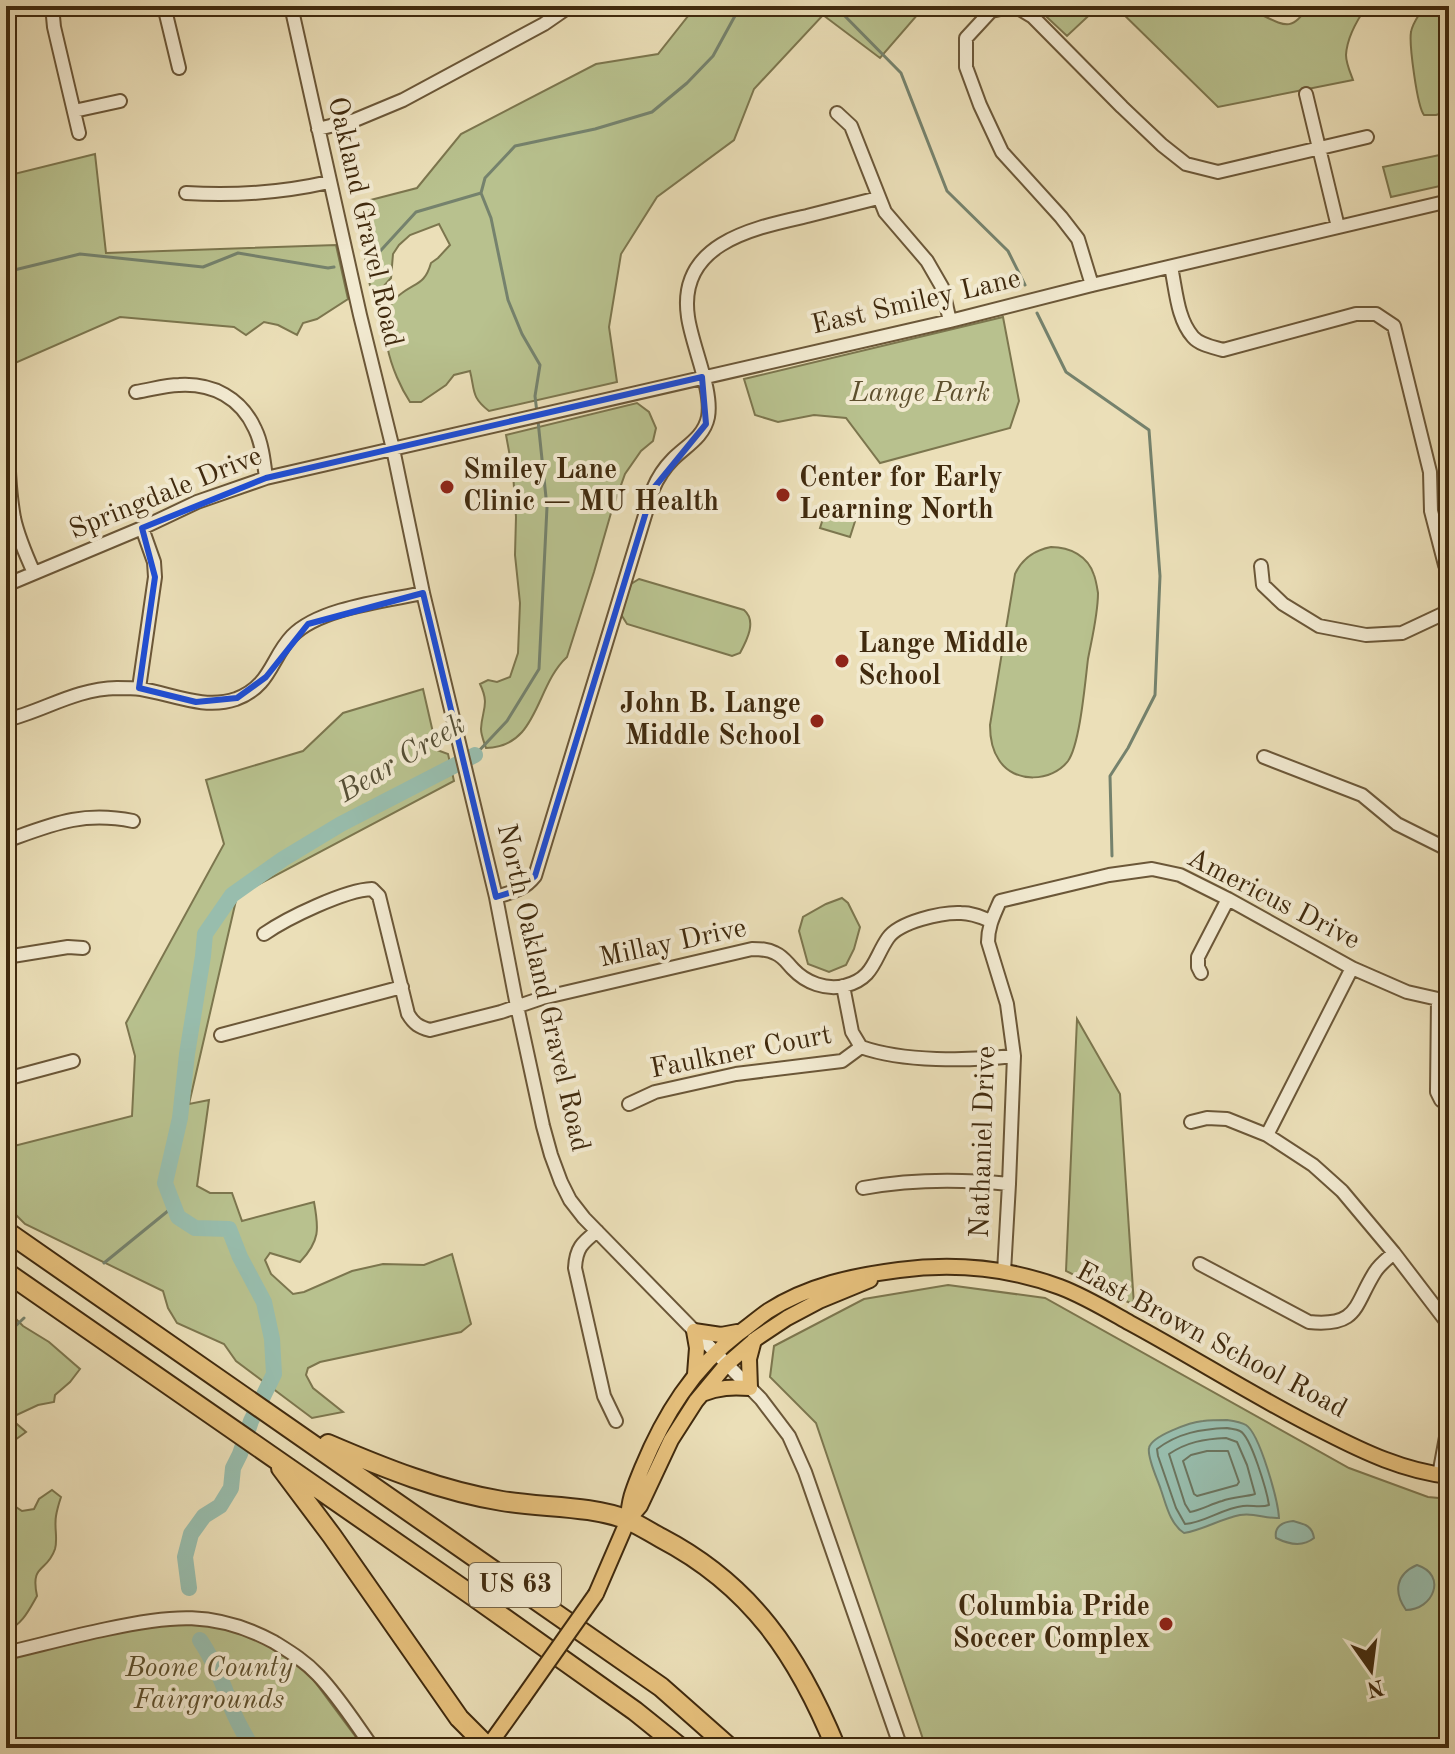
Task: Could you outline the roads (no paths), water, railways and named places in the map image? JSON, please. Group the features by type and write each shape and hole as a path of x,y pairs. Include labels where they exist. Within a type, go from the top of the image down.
{"highway":[{"name":"US 63","path":"6,1231 661,1687 730,1748"},
{"name":"US 63","path":"6,1272 610,1693 681,1748"},
{"path":"294,1430 385,1469 463,1493 503,1501 587,1510 628,1520 687,1551 729,1584 758,1613 797,1666 836,1748"},
{"path":"272,1456 459,1718 488,1748"}],"main road":[{"name":"East Brown School Road","path":"628,1520 629,1502 653,1443 677,1399 715,1353 819,1301 897,1270 934,1267 1004,1272 1061,1288 1189,1354 1299,1419 1367,1453 1410,1469 1444,1475"},
{"path":"695,1375 697,1348 694,1331 748,1336 750,1388 726,1387 702,1394"},
{"name":"East Brown School Road","path":"726,1365 748,1336"},
{"path":"488,1748 596,1594 628,1520 640,1506 671,1440 726,1365"}],"street":[{"path":"52,6 54,27 79,133"},
{"path":"164,6 179,68"},
{"name":"Oakland Gravel Road","path":"291,6 329,182 393,449"},
{"path":"318,129 355,120 403,100 544,24 570,6"},
{"path":"1092,285 1078,239 1002,152 980,105 966,67 966,38 991,11 1015,6 1033,17 1122,107 1186,164 1218,172 1367,137"},
{"path":"1306,94 1338,227"},
{"path":"74,111 120,101"},
{"path":"837,113 851,126 885,212 927,261 942,287 950,321"},
{"path":"186,193 258,194 329,182"},
{"path":"496,897 519,890 535,876 653,489 668,464 692,443 706,424 709,414 707,395 687,316 687,294 694,271 708,254 731,238 755,228 878,198"},
{"name":"East Smiley Lane","path":"393,449 950,321 1449,201"},
{"path":"1171,267 1182,316 1193,337 1205,345 1223,350 1356,314 1376,314 1394,326 1430,472 1431,511 1449,574"},
{"path":"136,392 177,385 204,385 227,394 244,409 256,430 266,478"},
{"path":"8,433 14,519 34,573"},
{"name":"Springdale Drive","path":"6,585 197,502 266,478 393,449"},
{"name":"North Oakland Gravel Road","path":"393,449 423,593 496,897 551,1155 570,1200 750,1388 789,1436 800,1457 901,1748"},
{"path":"139,688 155,577 154,562 142,528"},
{"path":"1261,566 1263,585 1283,604 1319,626 1366,635 1402,633 1449,611"},
{"path":"6,720 88,692 113,688 139,688 196,702 218,703 237,698 254,689 266,677 292,636 308,624 325,615 423,593"},
{"path":"1264,757 1362,795 1397,824 1449,850"},
{"path":"6,841 53,823 77,818 109,816 133,821"},
{"name":"Americus Drive","path":"991,921 1000,901 1109,875 1152,869 1180,875 1352,968 1407,992 1444,999"},
{"path":"221,1035 402,987 379,896 372,889 359,889 279,923 264,934"},
{"path":"1201,973 1198,957 1228,899"},
{"path":"991,921 973,914 954,913 900,926 886,940 870,970 862,978 843,986 852,1032 861,1047 882,1054 978,1060 1014,1056"},
{"name":"Nathaniel Drive","path":"991,921 988,942 1007,1004 1014,1056 1004,1272"},
{"path":"6,957 68,947 83,948"},
{"name":"Millay Drive","path":"402,987 408,1014 414,1023 430,1030 542,998 752,949 776,953 803,978 814,983 843,986"},
{"path":"1267,1135 1352,968"},
{"path":"1444,999 1437,1092 1448,1105"},
{"name":"Faulkner Court","path":"629,1104 655,1092 736,1074 842,1061 861,1047"},
{"path":"6,1079 73,1061"},
{"path":"1191,1122 1207,1118 1227,1119 1267,1135 1313,1165 1342,1191 1449,1325"},
{"path":"863,1188 914,1181 1009,1184"},
{"path":"597,1231 582,1243 575,1268 604,1396 616,1421"},
{"path":"1200,1264 1309,1322 1319,1323 1343,1319 1354,1312 1377,1268 1394,1253"},
{"path":"1444,1475 1449,1421"},
{"path":"6,1653 159,1619 192,1617 220,1621 253,1631 295,1655 338,1698 373,1748"}],"water":[{"path":"1227,1420 1246,1425 1257,1441 1272,1483 1279,1518 1240,1515 1184,1533 1169,1513 1151,1463 1149,1448 1164,1434 1181,1427 1203,1421"},
{"path":"1293,1521 1309,1528 1314,1538 1295,1544 1276,1538 1280,1526"},
{"path":"1417,1565 1432,1576 1433,1591 1423,1604 1406,1610 1399,1597 1399,1584 1405,1573"}],"waterway":[{"name":"Bear Creek","path":"537,413 535,396 540,365 522,334 508,300 491,218 481,193 485,178 515,146 595,129 652,112 713,56 736,14 737,6"},
{"path":"835,6 901,73 947,191 1008,251 1025,285"},
{"path":"367,261 372,260 416,212 481,193"},
{"path":"6,272 80,254 203,267 238,253 334,267"},
{"path":"1037,313 1066,372 1149,430 1160,576 1155,695 1110,776 1112,856"},
{"name":"Bear Creek","path":"475,755 507,721 539,669 547,507 538,421"},
{"name":"Bear Creek","path":"189,1588 185,1557 191,1534 204,1516 220,1506 231,1488 233,1468 274,1374 272,1339 264,1302 229,1229 195,1228 178,1217 165,1183 180,1118 205,934 232,895 283,859 341,824 475,755"},
{"path":"104,1263 174,1206"},
{"path":"6,1335 24,1318"},
{"name":"Bear Creek","path":"200,1640 252,1748"}],"place":[{"name":"Smiley Lane Clinic — MU Health","path":"447,487"},
{"name":"Center for Early Learning North","path":"783,495"},
{"name":"Lange Middle School","path":"842,661"},
{"name":"John B. Lange Middle School","path":"817,721"},
{"name":"Columbia Pride Soccer Complex","path":"1166,1624"}],"park label":[{"name":"Lange Park","path":"920,394"},
{"name":"Boone County Fairgrounds","path":"209,1685"}]}
